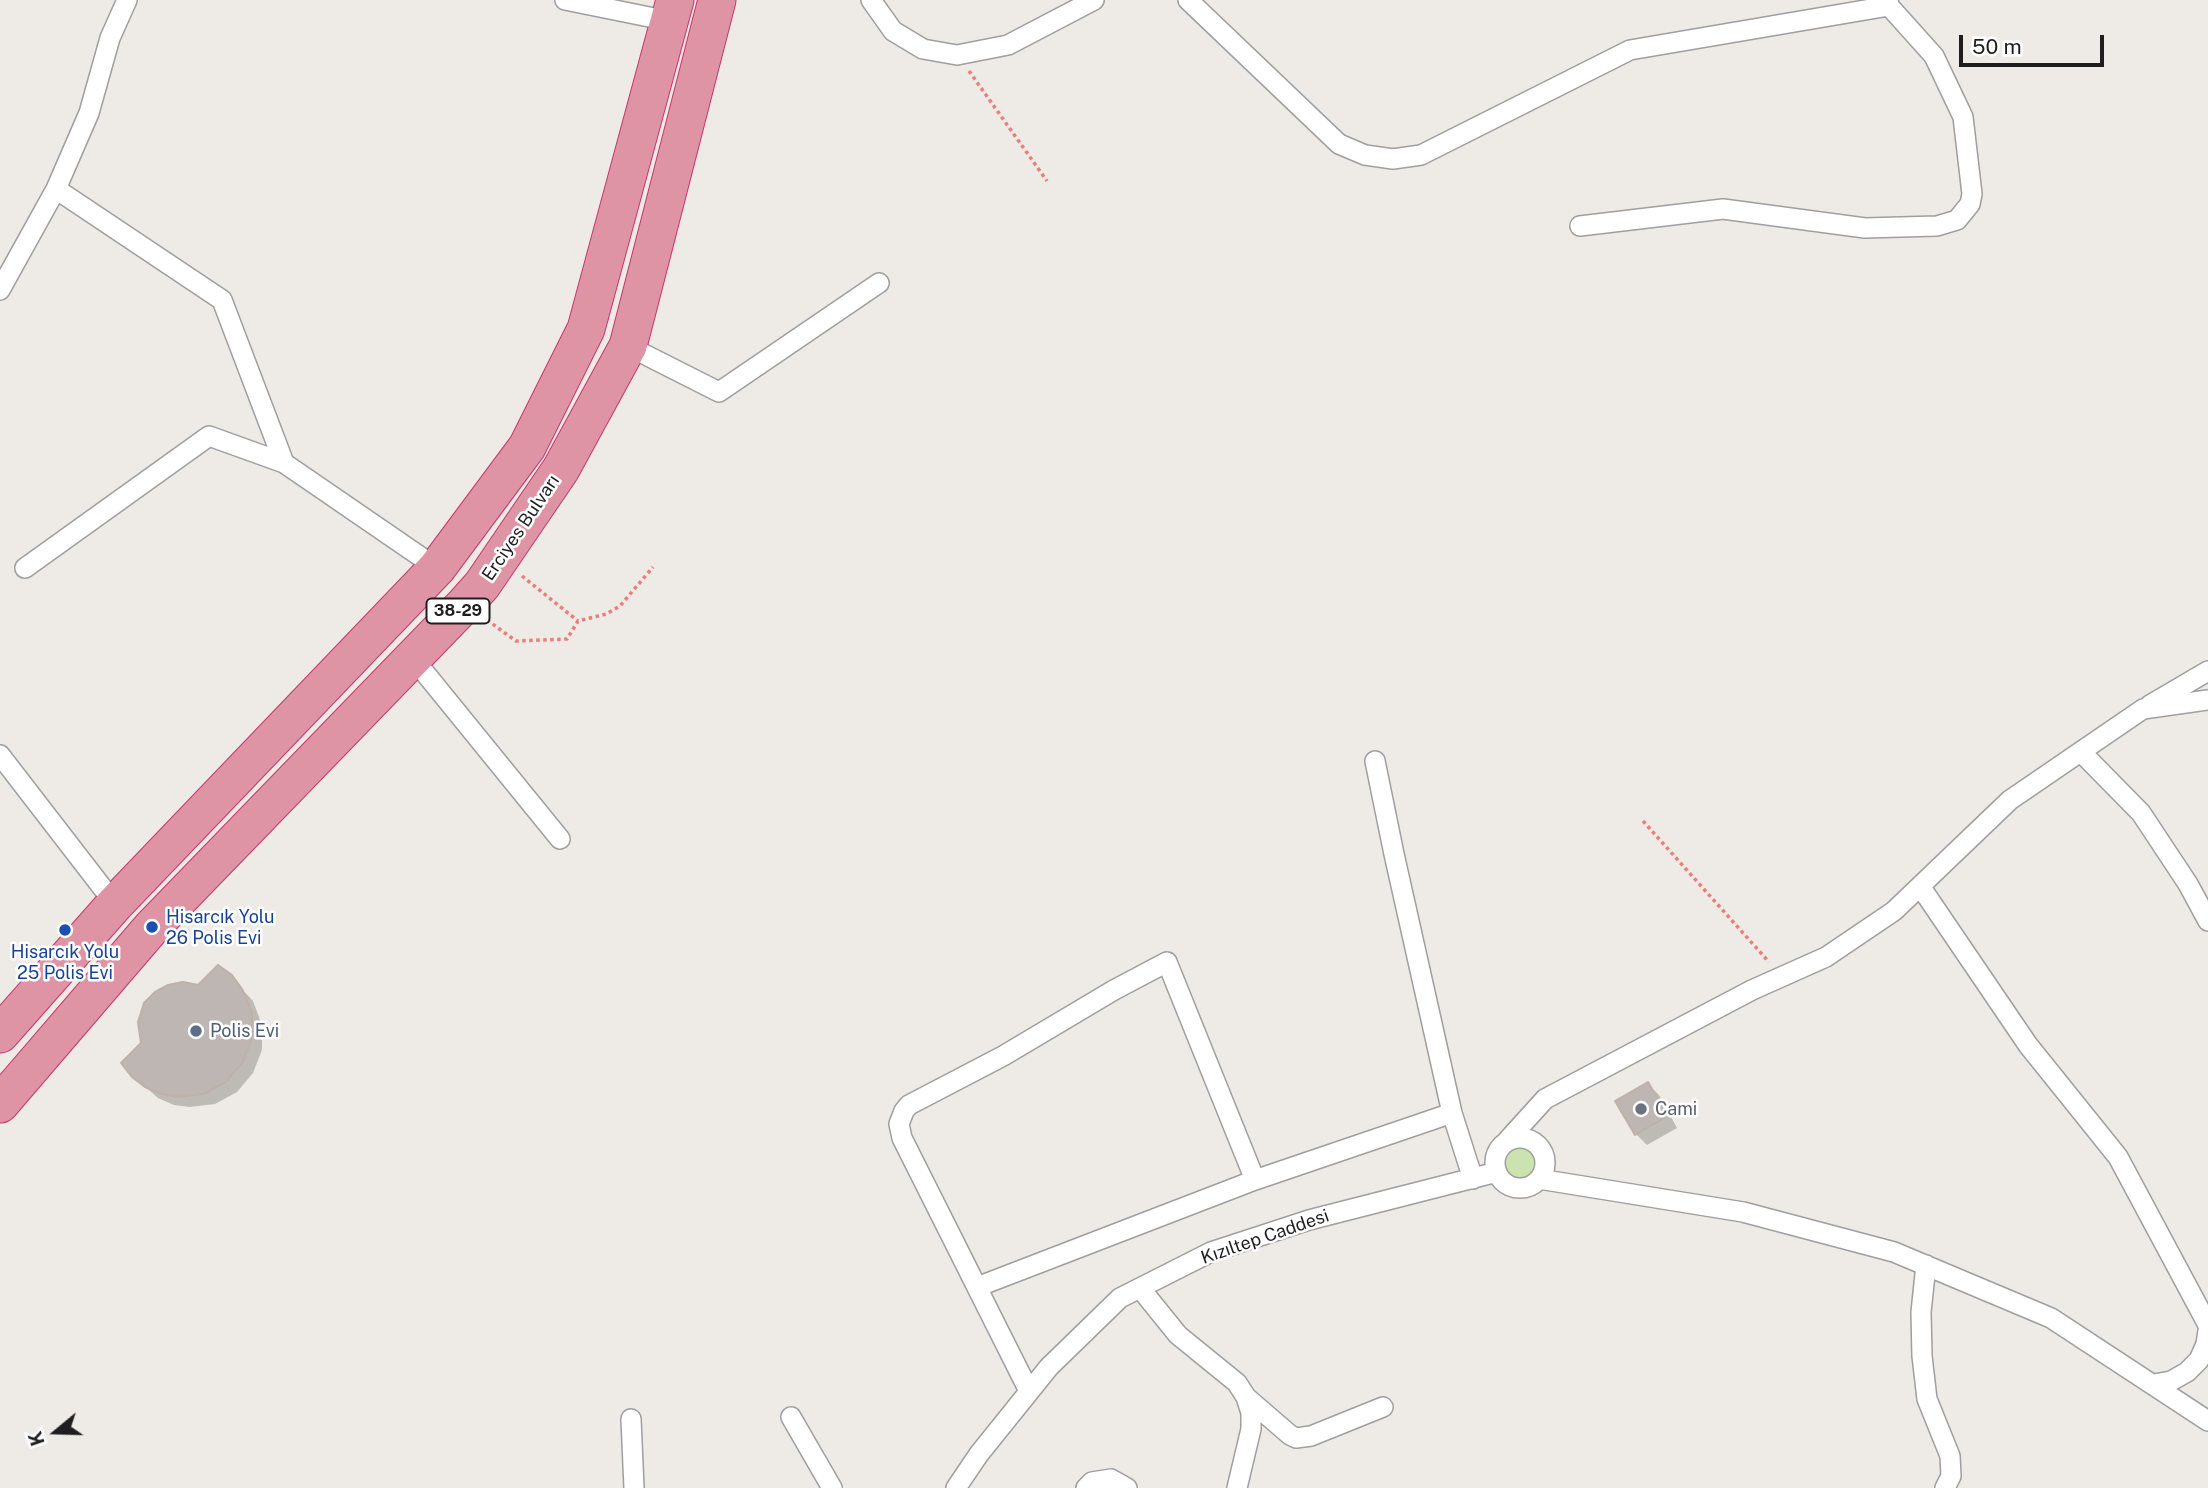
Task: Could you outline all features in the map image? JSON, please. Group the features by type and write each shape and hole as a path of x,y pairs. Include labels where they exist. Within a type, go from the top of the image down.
{"highway":[{"name":"Erciyes Bulvarı","path":"0,1104 152,927 466,604 561,470 628,346 717,0"},
{"name":"38-29","path":"0,1034 115,904 437,568 527,447 586,329 672,10"}],"street":[{"path":"0,290 56,189 89,113 110,38 127,0"},
{"path":"565,0 672,10"},
{"path":"872,0 892,32 923,49 957,55 1008,45 1094,0"},
{"path":"1188,0 1339,144 1365,155 1393,159 1421,155 1630,50 1888,3 1934,56 1963,117 1972,194 1970,204 1957,220 1937,226 1865,228 1723,209 1580,226"},
{"path":"56,189 222,300 284,463"},
{"path":"628,346 719,393 879,283"},
{"path":"25,568 209,436 284,463 437,568"},
{"path":"412,657 560,839"},
{"path":"1507,1141 1524,1138 1539,1147 1545,1163 1539,1179 1525,1188 1516,1188 1501,1179 1497,1172 1496,1154 1507,1141 1545,1099 1752,990 1826,957 1894,911 2010,800 2143,709 2208,671"},
{"path":"2143,709 2208,700"},
{"path":"2081,752 2141,813 2188,884 2208,921"},
{"path":"0,755 115,904"},
{"path":"1375,761 1452,1113 1473,1179"},
{"path":"1920,886 2028,1045 2118,1157 2208,1325"},
{"path":"1029,1391 902,1138 899,1124 909,1105 1003,1056 1167,962 1255,1181"},
{"path":"977,1287 1255,1181 1452,1113"},
{"name":"Kızıltep Caddesi","path":"956,1488 979,1454 1049,1367 1120,1298 1211,1252 1309,1220 1497,1172"},
{"path":"1539,1179 1743,1212 1894,1252 2051,1318 2208,1421"},
{"path":"1926,1265 1921,1312 1922,1356 1927,1399 1950,1456 1951,1476 1945,1488"},
{"path":"1140,1288 1178,1335 1237,1383 1246,1397 1251,1413 1251,1429 1237,1488"},
{"path":"2154,1384 2171,1381 2199,1360 2208,1331"},
{"path":"1246,1397 1296,1438 1311,1436 1383,1407"},
{"path":"791,1417 832,1488"},
{"path":"631,1419 634,1488"},
{"path":"1086,1488 1092,1482 1111,1479 1127,1488"}],"path":[{"path":"957,55 1047,181"},
{"path":"500,559 578,621"},
{"path":"466,604 516,641 567,639 578,621 606,614 620,606 653,567"},
{"path":"1643,821 1782,977"}],"green space":[{"path":"1520,1148 1526,1149 1534,1157 1534,1169 1526,1177 1520,1178 1514,1177 1506,1169 1505,1163 1506,1157 1514,1149"}],"building":[{"name":"Polis Evi","path":"218,965 232,975 242,989 252,1012 252,1038 243,1062 226,1082 204,1094 178,1097 145,1087 132,1077 121,1063 141,1043 138,1022 144,1003 155,992 168,985 183,982 198,985"},
{"name":"Cami","path":"1648,1082 1668,1116 1635,1135 1615,1101"}],"place":[{"name":"Hisarcık Yolu 26 Polis Evi","path":"152,927"},
{"name":"Hisarcık Yolu 25 Polis Evi","path":"65,930"},
{"name":"Polis Evi","path":"196,1031"},
{"name":"Cami","path":"1641,1109"}]}
